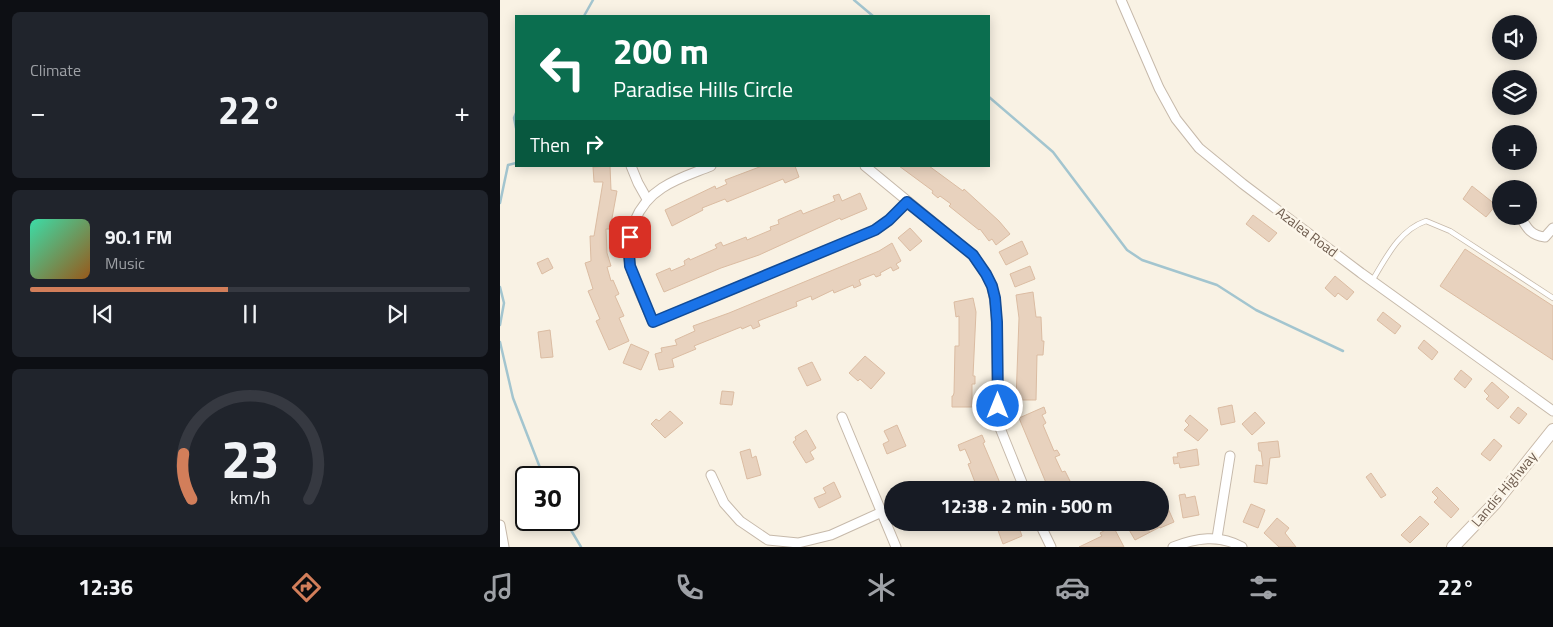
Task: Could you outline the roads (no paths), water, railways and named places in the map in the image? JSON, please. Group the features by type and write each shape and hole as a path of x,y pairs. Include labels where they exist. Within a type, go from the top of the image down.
{"main road":[{"name":"Landis Highway","path":"1453,547 1499,497 1553,430"}],"street":[{"name":"Azalea Road","path":"1121,0 1159,88 1176,119 1199,148 1243,184 1372,281 1553,412"},
{"path":"631,167 638,183 648,199"},
{"path":"708,167 671,182 648,199 634,222 630,237 630,266 653,322 875,230 889,220 907,202"},
{"path":"866,167 973,255 992,286 997,322 998,422 1021,481"},
{"path":"1525,225 1536,236 1545,237 1553,228"},
{"path":"842,417 896,547"},
{"path":"1218,538 1230,456"},
{"path":"711,475 724,504 740,521 768,540 798,544 831,535 882,512"},
{"path":"500,525 504,547"},
{"path":"1043,531 1051,547"},
{"path":"1173,547 1203,538 1218,538 1242,547"}],"lane":[{"path":"1372,281 1395,244 1406,231 1426,221 1450,231 1553,298"}],"waterway":[{"path":"585,15 593,0"},
{"path":"854,0 872,15"},
{"path":"990,98 1053,152 1127,250 1142,260 1217,285 1256,310 1343,351"},
{"path":"515,116 515,123"},
{"path":"500,203 508,165 515,163"},
{"path":"500,287 504,303 500,325"},
{"path":"500,342 513,398 539,466"},
{"path":"572,531 581,547"}]}
